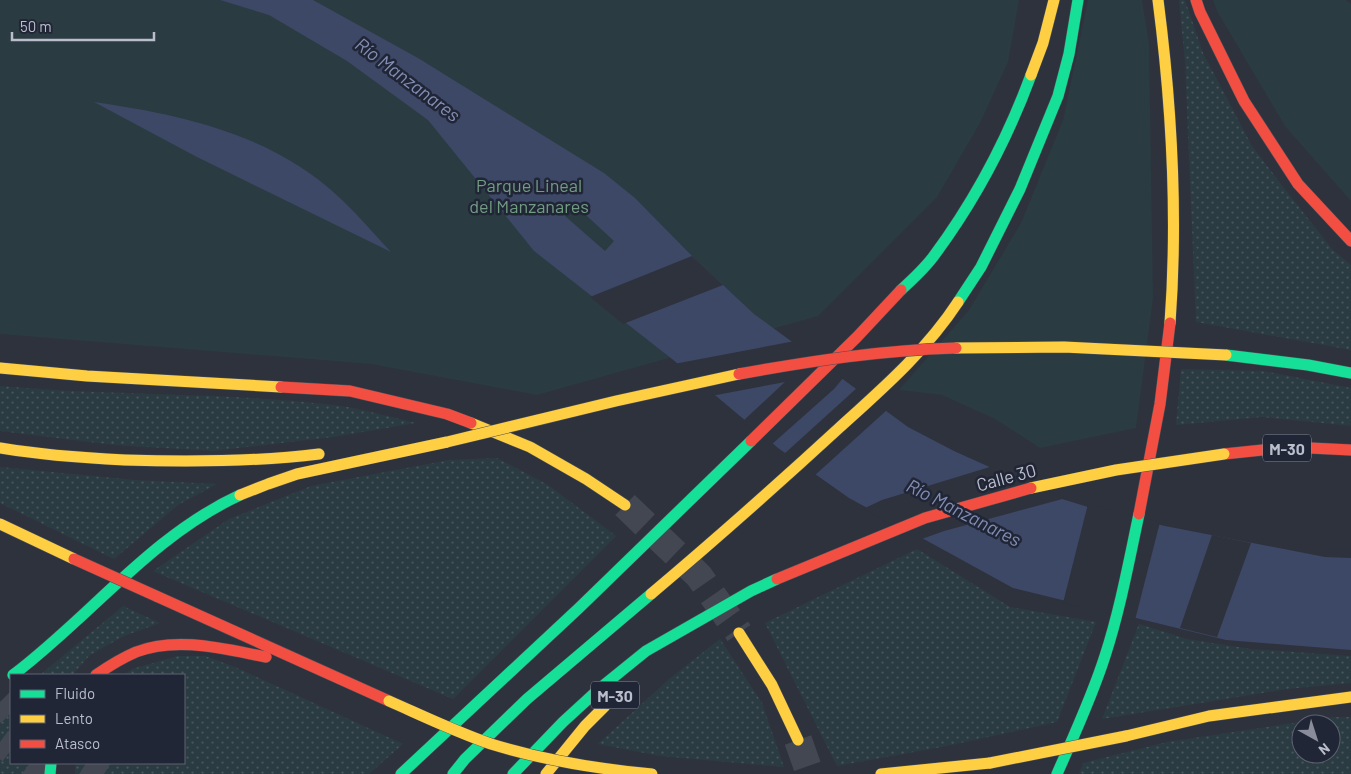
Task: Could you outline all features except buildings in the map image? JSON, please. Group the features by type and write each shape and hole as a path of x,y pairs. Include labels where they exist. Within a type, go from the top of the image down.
{"highway":[{"path":"401,774 579,608 713,478 857,337 932,258 971,200 999,151 1043,43 1054,0"},
{"path":"453,774 465,759 527,699 758,503 899,373 925,346 948,317 981,267 1020,189 1058,96 1069,54 1078,0"},
{"path":"1058,774 1083,715 1111,638 1144,497 1159,408 1167,346 1174,246 1172,138 1158,0"},
{"path":"1196,0 1200,12 1244,101 1298,184 1351,241"},
{"path":"15,674 68,631 135,566 201,516 230,500 264,485 292,476 409,452 686,386 784,365 864,354 940,349 1097,347 1226,355 1308,365 1351,373"},
{"path":"0,368 87,376 350,390 447,414 530,447 586,479 625,505"},
{"path":"369,447 407,441 447,442"},
{"name":"Calle 30","path":"692,624 751,591 777,579 925,518 1021,490 1116,470 1224,454 1290,447 1351,450"},
{"path":"0,448 31,454 80,458 201,462 293,458 331,453"},
{"path":"0,524 445,726 504,748 596,767 652,774"},
{"path":"513,774 563,722 599,689 646,651 692,624"},
{"name":"M-30","path":"647,664 692,624"},
{"path":"740,633 772,685 798,740"},
{"path":"97,674 126,656 146,648 166,644 208,647 312,666"},
{"name":"M-30","path":"546,774 585,726 612,698"},
{"path":"881,774 990,763 1089,744 1209,716 1267,707 1351,698"}],"green space":[{"name":"Parque Lineal del Manzanares","path":"0,0 1019,0 1008,62 980,123 937,197 818,316 537,395 371,364 0,334"},
{"path":"1088,0 1142,0 1149,43 1153,298 1136,428 1040,448 995,419 942,395 899,390 969,310 1021,223 1063,120"},
{"path":"1179,0 1185,0 1203,53 1252,146 1333,250 1351,265 1351,350 1196,322 1185,62"},
{"path":"1213,0 1346,0 1351,4 1351,201 1285,126 1217,11"},
{"path":"1181,369 1263,371 1351,388 1351,426 1262,417 1176,425"},
{"path":"0,386 292,401 344,406 416,423 333,437 213,451 114,445 0,431"},
{"path":"497,458 548,485 616,536 453,699 153,571 229,519 311,486 449,460"},
{"path":"0,467 135,480 217,484 178,505 114,559 0,503"},
{"path":"917,549 1010,607 1096,622 1057,722 947,746 837,766 765,623"},
{"path":"123,606 160,623 124,636 90,655 73,674 41,674"},
{"path":"1139,624 1187,639 1251,649 1351,656 1351,683 1287,689 1102,719"},
{"path":"720,639 762,703 784,767 660,756 598,744 668,680"},
{"path":"178,656 205,656 235,667 403,744 369,774 75,774 75,764 185,764 185,674 125,674 132,669"},
{"path":"10,695 10,764 33,764 32,774 0,774 0,701"},
{"path":"1341,717 1351,717 1351,774 1079,774 1083,763 1167,742 1291,723 1291,764 1341,764"}],"water":[{"name":"Río Manzanares","path":"220,0 313,0 418,58 604,173 635,198 692,256 754,314 908,427 954,451 1059,498 1088,507 1165,526 1325,557 1351,558 1351,650 1226,640 1013,588 849,498 778,448 672,359 534,251 428,120 347,61 269,15","holes":["575,205 614,241 605,251 565,216"]},
{"path":"94,102 161,114 226,131 287,159 315,177 348,205 391,252 195,156"}],"pier":[{"path":"692,256 723,285 623,324 590,297"},
{"path":"795,341 844,377 834,389 771,445 742,422 785,382 711,396 674,364"},
{"path":"858,387 888,409 814,476 783,455"},
{"path":"993,466 1066,498 944,531 919,540 863,509 882,500"},
{"path":"1088,504 1160,522 1135,620 1063,603"},
{"path":"1212,535 1251,543 1217,637 1180,628"}],"tunnel":[{"path":"625,505 699,576 739,633"},
{"path":"0,702 10,712"},
{"path":"798,740 810,774"},
{"path":"0,742 10,749"},
{"path":"31,764 45,774"},
{"path":"88,764 104,774"}],"traffic: fast":[{"path":"958,302 981,267 1020,189 1058,96 1069,54 1078,0"},
{"path":"901,290 933,257 976,192 1000,147 1031,75"},
{"path":"1226,355 1308,365 1351,373"},
{"path":"401,774 579,608 751,441"},
{"path":"14,674 149,555 178,532 208,512 240,495"},
{"path":"1057,774 1089,701 1105,656 1120,603 1139,514"},
{"path":"513,774 563,722 599,689 646,651 751,591 777,579"},
{"path":"453,774 465,759 527,699 651,594"},
{"path":"50,774 51,764"}],"traffic: slow":[{"path":"1031,75 1043,43 1054,0"},
{"path":"1158,0 1167,81 1172,162 1173,242 1170,323"},
{"path":"651,594 887,384 932,337 958,302"},
{"path":"956,348 1064,347 1226,355"},
{"path":"0,368 87,376 281,387"},
{"path":"447,442 616,401 739,374"},
{"path":"471,423 530,447 586,479 625,505"},
{"path":"240,495 297,474 447,442"},
{"path":"0,448 62,456 149,461 247,460 319,454"},
{"path":"1031,488 1116,470 1224,454"},
{"path":"0,524 74,559"},
{"path":"739,633 772,685 798,740"},
{"path":"1126,736 1209,716 1351,697"},
{"path":"389,701 440,724 511,750 570,763 652,774"},
{"path":"546,774 585,726 605,706"},
{"path":"990,763 1126,736"},
{"path":"881,774 990,763"}],"traffic: jam":[{"path":"1196,0 1200,12 1244,101 1298,184 1351,241"},
{"path":"751,441 857,337 901,290"},
{"path":"1139,514 1160,404 1170,323"},
{"path":"739,374 847,357 901,351 956,348"},
{"path":"281,387 350,391 447,414 471,423"},
{"path":"1224,454 1290,447 1351,450"},
{"path":"777,579 925,518 1031,488"},
{"path":"74,559 156,596"},
{"path":"156,596 389,701"},
{"path":"98,674 136,652 168,645 201,646 266,657"}]}
